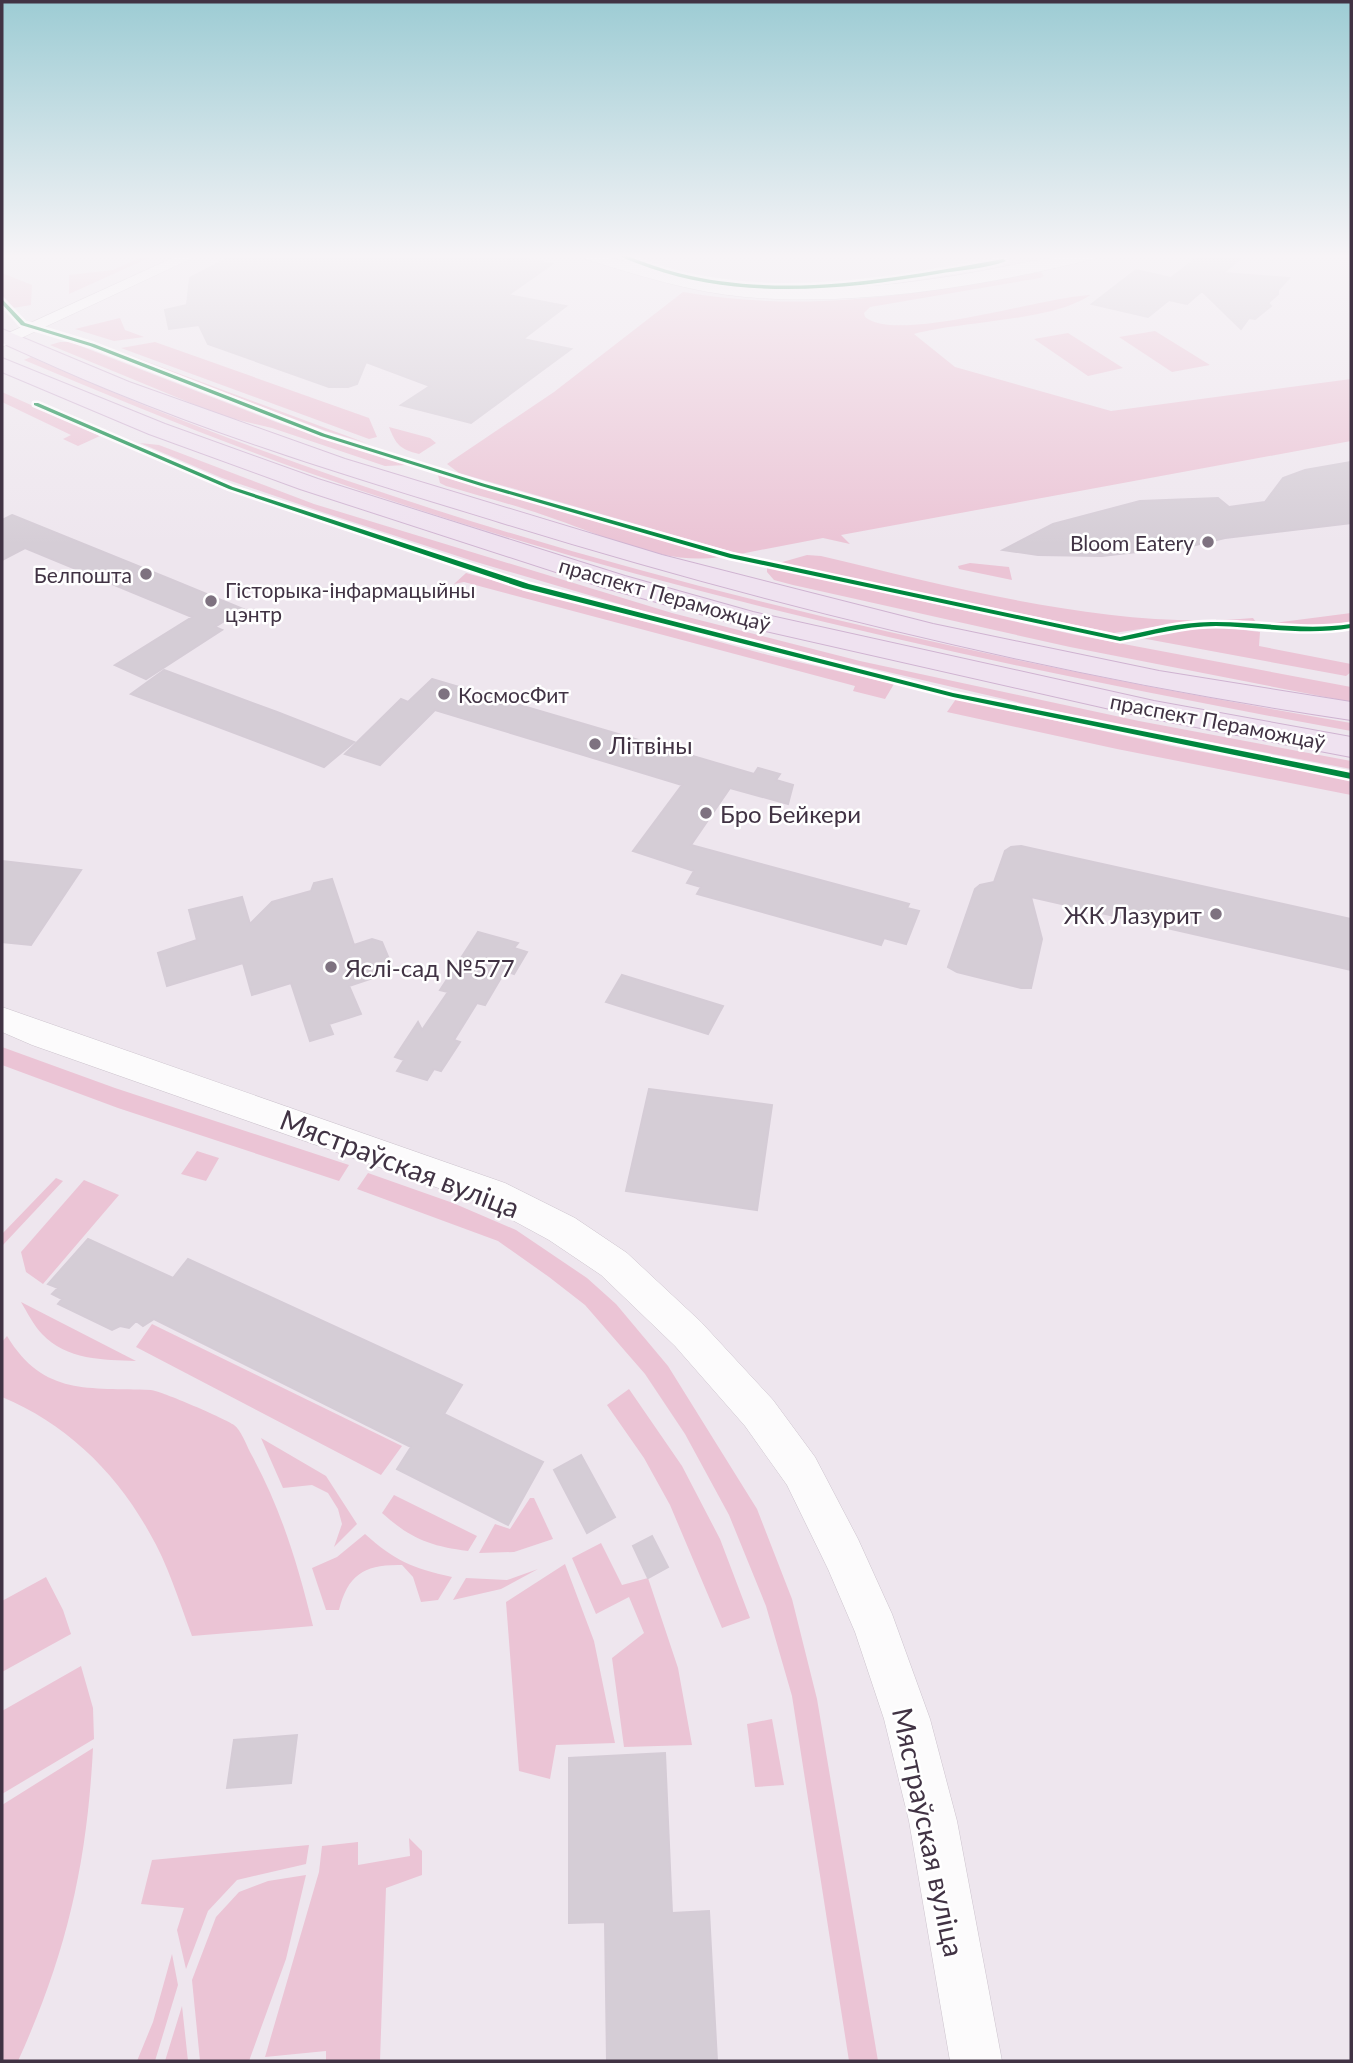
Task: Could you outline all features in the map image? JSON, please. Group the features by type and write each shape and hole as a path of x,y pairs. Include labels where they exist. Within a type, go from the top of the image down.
{"main road":[{"name":"праспект Пераможцаў","path":"17,352 157,429 479,541 629,586 748,619 1154,710 1351,747"},
{"name":"праспект Пераможцаў","path":"24,352 337,464 653,561 932,632 1159,680 1351,710"}],"street":[{"name":"Мястраўская вуліца","path":"2,1019 43,1036 493,1194 562,1229 614,1264 688,1334 759,1413 801,1471 844,1554 876,1630 907,1719 933,1821 976,2061"}],"shaded area":[{"path":"68,352 96,352 281,424 408,465 385,466 272,428 222,416"},
{"path":"118,352 366,443 326,431"},
{"path":"133,352 184,352 369,418 377,437 369,439"},
{"path":"605,352 937,352 955,367 1111,411 1351,379 1351,441 841,535 850,544 823,538 740,554 459,473 447,464 554,392"},
{"path":"1053,352 1098,352 1123,368 1088,376"},
{"path":"1142,352 1189,352 1210,365 1172,372"},
{"path":"31,357 165,413 325,473 468,520 613,563 907,636 1055,668 1351,723 1351,731 950,651 818,621 554,551 295,468 24,360"},
{"path":"2,392 100,436 78,446 63,439 71,435 2,402"},
{"path":"389,427 430,438 436,443 419,454 413,452 400,445"},
{"path":"140,443 159,445 314,504 672,613 860,661 1139,721 1351,761 1351,769 1081,717 711,631 473,561 325,513 222,478"},
{"path":"438,475 719,557 676,557 632,547 536,513 446,486 440,483"},
{"path":"807,555 980,593 1091,613 1201,620 1253,618 1258,625 1351,613 1351,622 1290,628 1215,622 1180,623 1114,633 779,563"},
{"path":"970,563 1009,567 1012,580 959,569 958,566"},
{"path":"767,567 1076,635 1351,687 1351,702 1070,647 793,585 774,580 767,572"},
{"path":"466,573 768,655 894,684 885,699 853,691 855,686 464,582 454,584"},
{"path":"1219,627 1260,632 1259,646 1351,664 1351,672 1346,676 1141,638 1184,629"},
{"path":"956,699 1177,747 1351,780 1351,795 947,712"},
{"path":"2,1047 115,1088 349,1165 339,1181 118,1108 2,1065"},
{"path":"197,1151 219,1158 206,1181 181,1174"},
{"path":"368,1173 453,1203 516,1230 587,1278 616,1304 668,1366 757,1509 792,1599 817,1699 878,2061 849,2061 792,1696 766,1606 729,1515 685,1434 645,1374 585,1305 498,1241 357,1189"},
{"path":"56,1178 63,1181 2,1246 2,1234"},
{"path":"84,1180 119,1195 43,1284 26,1272 21,1252"},
{"path":"21,1302 136,1361 86,1357 62,1349 39,1331"},
{"path":"152,1324 402,1446 381,1475 136,1347"},
{"path":"7,1336 21,1356 36,1370 52,1379 88,1388 151,1390 180,1400 237,1427 280,1516 313,1626 192,1636 162,1557 121,1489 87,1452 67,1435 25,1408 2,1397 2,1342"},
{"path":"629,1389 682,1466 720,1539 750,1618 722,1628 670,1505 644,1458 607,1405"},
{"path":"261,1438 326,1476 357,1524 334,1547 342,1524 338,1509 328,1493 312,1485 283,1488"},
{"path":"394,1495 477,1536 468,1551 422,1540 392,1522 382,1513"},
{"path":"530,1498 534,1498 553,1539 514,1552 479,1553 495,1524 510,1529"},
{"path":"365,1534 405,1562 452,1577 438,1600 421,1602 413,1577 402,1565 389,1565 368,1569 360,1574 347,1588 339,1610 326,1610 312,1568 337,1557"},
{"path":"601,1543 622,1585 648,1578 678,1668 692,1745 624,1747 612,1658 644,1633 629,1597 596,1614 572,1558"},
{"path":"565,1564 594,1641 615,1743 556,1745 550,1779 519,1771 506,1602"},
{"path":"538,1569 501,1589 453,1600 466,1578 507,1580"},
{"path":"46,1577 63,1610 71,1634 2,1672 2,1601"},
{"path":"81,1666 93,1708 94,1739 2,1794 2,1711"},
{"path":"772,1719 784,1785 755,1787 747,1724"},
{"path":"93,1748 86,1831 61,1946 35,2022 18,2061 2,2061 2,1805"},
{"path":"409,1838 422,1851 422,1875 386,1888 380,2061 326,2061 326,2051 265,2057 319,1872 322,1846 358,1842 358,1865 410,1856"},
{"path":"309,1845 306,1864 237,1880 208,1911 186,1969 177,1930 184,1908 141,1904 152,1860"},
{"path":"306,1875 286,1959 249,2061 200,2061 192,1980 216,1917 239,1892 268,1881"},
{"path":"172,1954 178,1985 155,2061 137,2061 153,2022"},
{"path":"182,2006 188,2061 165,2061"}],"building":[{"path":"231,352 567,352 471,423 401,405 430,386 366,362 357,384 329,387"},
{"path":"1351,462 1351,523 1225,538 1175,550 1172,548 1102,556 1038,555 1003,550 1053,524 1140,501 1218,498 1229,507 1265,502 1283,478 1305,470"},
{"path":"12,515 243,609 215,627 222,630 146,679 115,665 192,617 25,548 2,560 2,520"},
{"path":"164,670 354,742 324,767 131,694"},
{"path":"432,679 754,774 758,768 780,774 776,780 793,785 788,804 730,788 691,845 909,904 907,908 919,911 906,944 884,938 881,945 697,894 701,887 687,883 694,871 633,851 682,785 435,710 380,765 345,754 401,699 408,702"},
{"name":"ЖК Лазурит","path":"1021,846 1351,919 1351,970 1031,897 1042,939 1031,988 1021,988 957,972 948,967 975,889 994,882 1005,851"},
{"path":"2,861 81,870 31,945 2,942"},
{"path":"332,879 354,945 372,939 382,942 394,971 349,986 361,1014 329,1024 333,1034 310,1041 291,983 252,995 243,963 167,986 158,953 197,940 189,910 242,897 250,924 272,902 311,891 314,883"},
{"path":"478,932 518,943 514,948 527,952 514,974 505,971 485,1005 477,1003 454,1040 460,1042 441,1071 434,1069 427,1080 397,1071 404,1060 395,1057 418,1022 422,1030 448,992 440,990"},
{"path":"622,975 723,1006 708,1034 606,1002"},
{"path":"649,1089 772,1105 757,1210 626,1191"},
{"path":"88,1239 173,1278 188,1259 462,1385 444,1414 543,1462 508,1525 397,1469 411,1447 154,1319 143,1326 136,1321 129,1328 120,1326 112,1330 58,1304 62,1299 52,1294 58,1288 48,1284"},
{"path":"581,1455 615,1517 587,1533 554,1470"},
{"path":"652,1536 668,1567 648,1578 633,1546"},
{"path":"297,1735 291,1783 227,1788 234,1740"},
{"path":"665,1753 672,1913 709,1911 717,2061 607,2061 605,1922 569,1923 569,1758"}],"cycle path":[{"path":"111,352 323,435 483,485 730,556 1120,639 1204,624 1300,630 1351,626"},
{"path":"36,404 231,488 526,586 953,695 1351,776"}],"place":[{"name":"Bloom Eatery","path":"1208,542"},
{"name":"Белпошта","path":"146,574"},
{"name":"Гісторыка-інфармацыйны цэнтр","path":"211,601"},
{"name":"КосмосФит","path":"444,694"},
{"name":"Літвіны","path":"595,744"},
{"name":"Бро Бейкери","path":"706,813"},
{"name":"ЖК Лазурит","path":"1216,914"},
{"name":"Яслі-сад №577","path":"331,967"}]}
